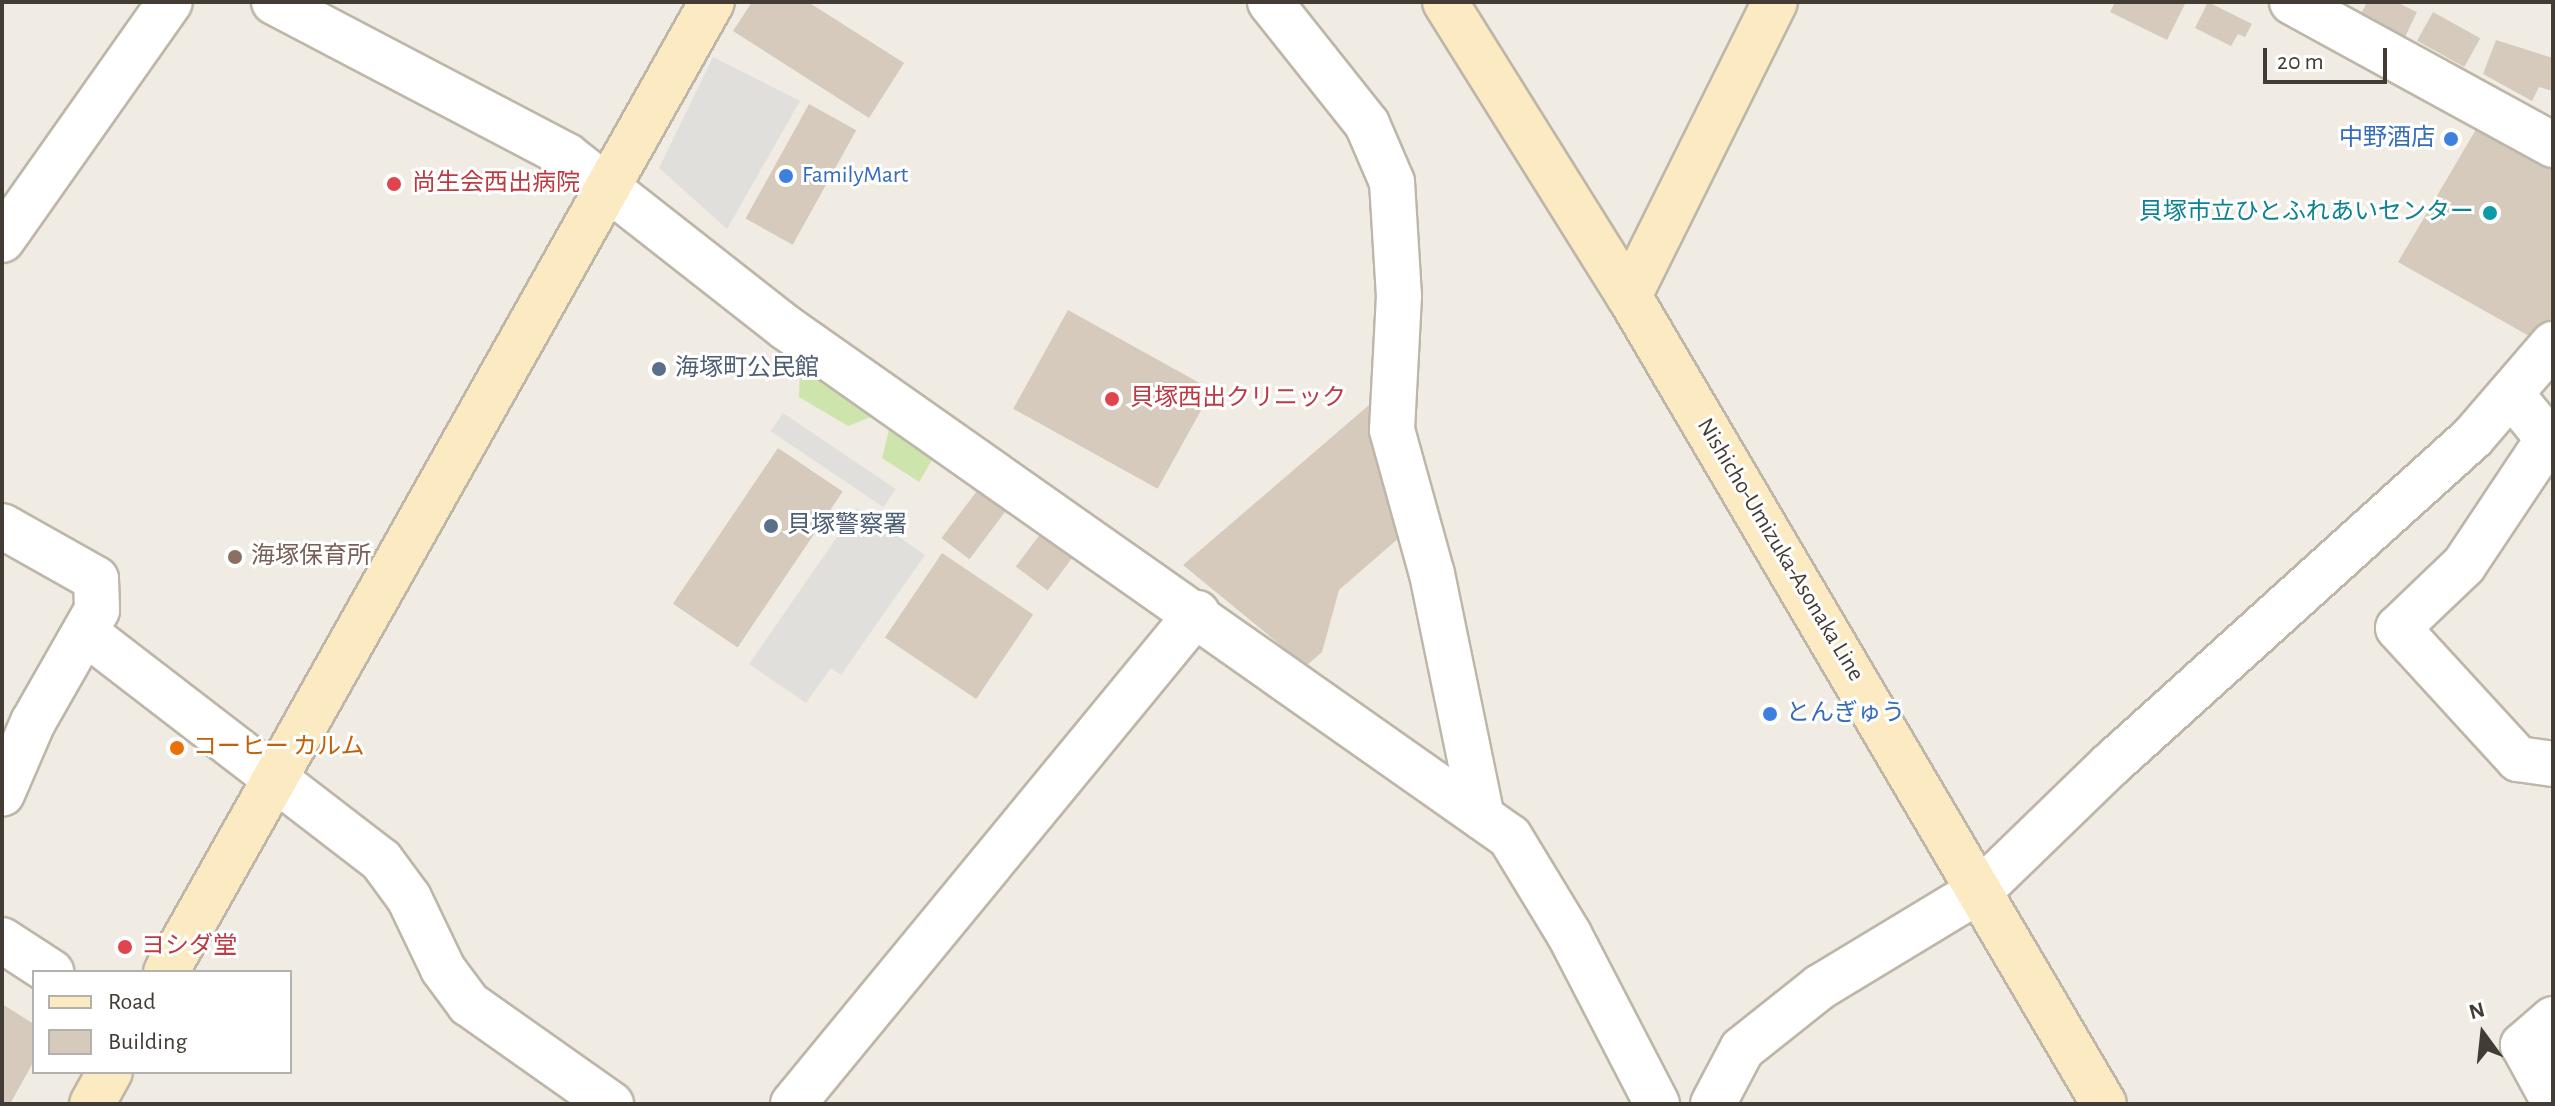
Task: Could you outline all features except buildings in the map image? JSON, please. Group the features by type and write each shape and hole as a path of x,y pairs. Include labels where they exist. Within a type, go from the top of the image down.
{"street":[{"path":"2,240 170,2"},
{"path":"274,2 567,156 609,193 785,327 1197,613 1510,837 1562,922 1657,1104"},
{"path":"167,970 609,193 712,2"},
{"path":"1270,2 1367,124 1392,182 1399,296 1392,430 1432,574 1482,817"},
{"name":"Nishicho-Umizuka-Asonaka Line","path":"1445,2 1629,296 1982,889 2104,1104"},
{"path":"1629,296 1775,2"},
{"path":"2292,2 2553,145"},
{"path":"1713,1104 1742,1049 1820,987 1982,889 2513,396 2553,344"},
{"path":"2513,396 2548,439 2464,565 2398,628 2518,759 2553,764"},
{"path":"2,526 96,579 97,610 33,722 2,794"},
{"path":"793,1104 1197,613"},
{"path":"86,633 381,860 409,898 443,969 469,1004 611,1104"},
{"path":"2,940 48,970"},
{"path":"2553,1019 2523,1045 2553,1100"},
{"path":"92,1104 109,1074"}],"green space":[{"path":"800,365 873,416 848,426 799,397"},
{"path":"889,430 932,460 919,482 882,458"}],"shaded area":[{"path":"713,57 800,101 727,229 659,168"},
{"path":"783,413 896,489 883,507 771,431"},
{"path":"857,508 925,555 841,675 831,668 806,703 749,664"}],"place":[{"name":"中野酒店","path":"2451,139"},
{"name":"FamilyMart","path":"786,176"},
{"name":"尚生会西出病院","path":"394,184"},
{"name":"貝塚市立ひとふれあいセンター","path":"2490,213"},
{"name":"海塚町公民館","path":"659,369"},
{"name":"貝塚西出クリニック","path":"1112,399"},
{"name":"貝塚警察署","path":"771,526"},
{"name":"海塚保育所","path":"235,557"},
{"name":"とんぎゅう","path":"1770,714"},
{"name":"コーヒー カルム","path":"177,748"},
{"name":"ヨシダ堂","path":"125,947"}]}
